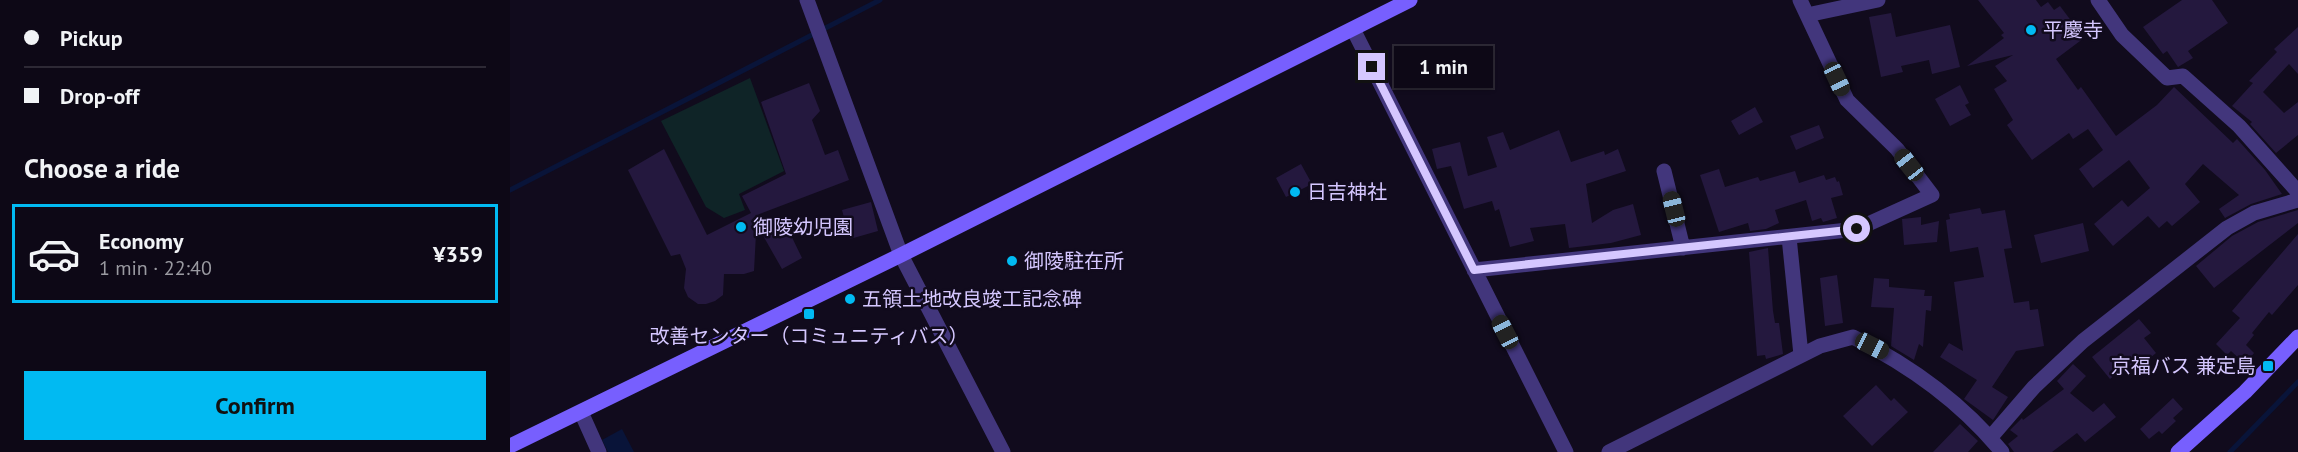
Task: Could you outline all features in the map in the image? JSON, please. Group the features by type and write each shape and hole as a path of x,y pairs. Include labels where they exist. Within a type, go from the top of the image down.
{"street":[{"path":"807,0 901,255 1003,452"},
{"path":"510,446 901,255 1410,0"},
{"path":"1474,270 1857,229 1932,195 1897,150 1847,100 1800,0"},
{"path":"1807,15 1878,0"},
{"path":"2098,0 2122,35 2144,58 2168,78 2183,76 2239,126 2298,192"},
{"path":"1353,29 1566,452"},
{"path":"1664,171 1683,248"},
{"path":"1990,438 2034,387 2083,341 2227,228 2254,213 2298,200"},
{"path":"1789,237 1801,355"},
{"path":"1609,452 1820,346 1853,337 1890,356 1950,399 2002,452"},
{"path":"2178,452 2245,392 2298,337"},
{"path":"581,412 599,452"}],"green space":[{"path":"750,78 784,171 739,194 745,210 724,218 706,207 661,121"}],"water":[{"path":"622,429 634,452 608,452 602,440"}],"building":[{"path":"1978,0 2036,0 2041,7 2048,2 2054,10 2060,6 2084,38 2056,59 2078,90 2081,87 2116,136 2157,105 2174,87 2233,143 2237,139 2265,170 2282,194 2251,204 2225,218 2219,209 2239,195 2203,164 2185,184 2200,202 2172,226 2167,221 2159,228 2148,216 2113,246 2094,224 2122,200 2128,207 2150,188 2129,160 2093,188 2079,169 2103,150 2088,129 2073,139 2069,133 2032,160 2007,125 2013,120 1994,89 2007,81 1995,66 2013,55 1967,66 2004,38 2001,35 2004,33"},
{"path":"2182,0 2212,0 2228,23 2188,51 2193,58 2178,67 2167,51 2163,54 2143,27"},
{"path":"1891,13 1896,37 1950,25 1960,67 1932,74 1929,60 1901,66 1903,72 1881,77 1869,17"},
{"path":"2298,27 2298,74 2289,64 2263,92 2284,113 2298,102 2298,135 2276,153 2250,124 2252,122 2232,106 2253,83 2249,81 2277,52 2274,49"},
{"path":"809,83 820,111 812,120 825,155 838,150 849,180 757,215 754,271 744,274 724,274 723,295 715,301 698,304 688,297 684,288 686,269 680,254 671,256 628,170 664,149 707,235 751,213 742,196 786,174 761,102"},
{"path":"1960,85 1969,103 1965,105 1971,115 1950,126 1935,99"},
{"path":"1755,107 1763,122 1739,135 1731,121"},
{"path":"1819,125 1824,138 1796,150 1790,136"},
{"path":"1559,130 1571,162 1604,151 1605,155 1618,149 1626,171 1586,184 1592,223 1613,210 1633,204 1641,235 1611,243 1569,248 1565,224 1530,228 1534,241 1510,247 1499,209 1495,211 1492,201 1464,209 1451,166 1437,169 1432,149 1460,142 1468,176 1497,167 1487,137 1503,132 1510,150"},
{"path":"1301,164 1312,184 1286,197 1276,178"},
{"path":"1719,169 1725,187 1758,177 1760,181 1795,171 1799,183 1824,175 1826,180 1835,177 1837,182 1839,181 1843,195 1831,198 1837,218 1823,222 1821,218 1812,221 1806,200 1775,210 1779,223 1766,229 1750,231 1748,223 1719,232 1700,175"},
{"path":"871,202 878,231 850,239 842,210"},
{"path":"1980,208 1982,214 2005,210 2012,248 2004,249 2014,303 2029,301 2030,310 2038,309 2044,346 2016,351 1992,387 2008,397 1993,420 1964,399 1977,380 1940,357 1949,343 1963,351 1954,282 1984,277 1978,247 1950,252 1946,220 1950,219 1949,214"},
{"path":"2298,210 2298,223 2214,288 2196,266 2232,236 2258,222"},
{"path":"1921,217 1921,225 1939,221 1937,242 1904,245 1902,219"},
{"path":"2083,223 2089,251 2041,263 2034,235"},
{"path":"786,225 802,258 782,269 761,232"},
{"path":"2298,234 2298,285 2272,315 2269,312 2252,333 2254,335 2246,345 2254,353 2245,364 2231,351 2227,355 2216,344 2240,318 2232,311"},
{"path":"1768,248 1773,311 1775,323 1779,323 1783,354 1766,359 1765,355 1757,356 1749,252"},
{"path":"1837,275 1843,323 1825,326 1820,278"},
{"path":"1874,278 1889,279 1889,287 1925,290 1924,296 1932,296 1931,311 1926,310 1923,347 1919,344 1914,360 1891,346 1894,308 1871,307"},
{"path":"2139,319 2151,333 2144,338 2156,353 2137,369 2133,364 2119,376 2117,373 2110,379 2092,357"},
{"path":"2073,364 2086,376 2070,393 2093,412 2104,403 2116,417 2085,442 2077,433 2052,452 2014,452 2008,444 2018,436 2010,430 2022,418 2023,420 2064,389 2057,381"},
{"path":"1876,385 1891,401 1894,398 1908,412 1872,446 1843,416"},
{"path":"2173,398 2183,409 2173,418 2176,421 2162,434 2159,431 2149,439 2140,429"},
{"path":"1960,424 1978,441 1968,452 1933,452"}],"waterway":[{"path":"510,190 880,0"},
{"path":"2230,452 2298,382"}],"place":[{"name":"平慶寺","path":"2031,30"},
{"name":"日吉神社","path":"1295,192"},
{"name":"御陵幼児園","path":"741,227"},
{"name":"御陵駐在所","path":"1012,261"},
{"name":"五領土地改良竣工記念碑","path":"850,299"},
{"name":"改善センター（コミュニティバス）","path":"809,314"},
{"name":"京福バス 兼定島","path":"2268,366"}],"route":[{"path":"1372,67 1474,270 1857,229"}]}
